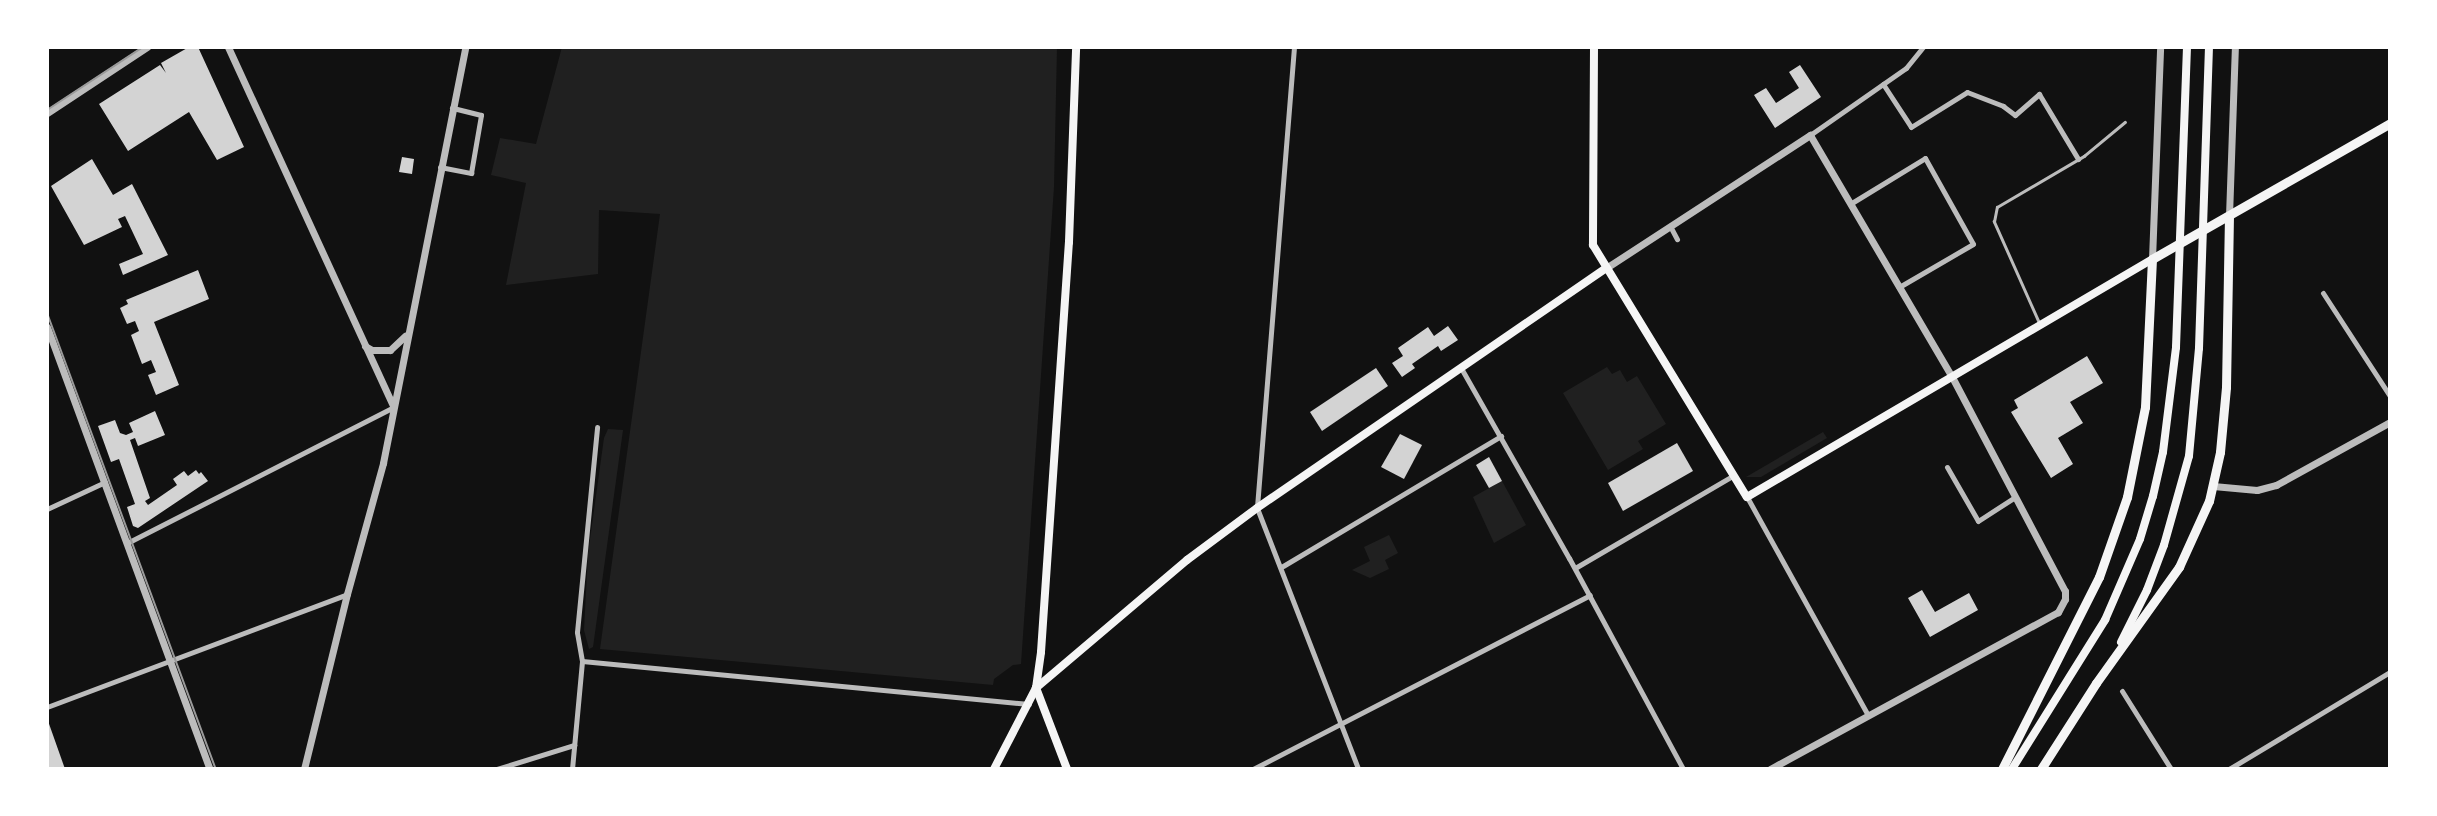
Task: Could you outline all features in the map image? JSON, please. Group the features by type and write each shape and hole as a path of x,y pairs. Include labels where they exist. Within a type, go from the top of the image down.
{"main road":[{"path":"995,769 1036,688 1041,652 1069,242 1076,47"},
{"path":"1594,47 1593,245 1747,497 2039,323 2390,123"},
{"path":"2012,769 2105,620 2140,539 2153,496 2163,453 2176,347 2187,47"},
{"path":"2041,769 2126,634 2147,590 2178,500 2189,456 2199,348 2209,47"},
{"path":"2096,683 2179,567 2198,530 2213,486 2220,452 2226,387 2229,216"},
{"path":"2002,769 2099,578 2127,497 2145,407 2152,259"},
{"path":"1036,688 1187,560 1257,508 1606,268"},
{"path":"1036,688 1067,769"}],"street":[{"path":"47,113 148,47"},
{"path":"228,47 394,407"},
{"path":"304,769 347,594 383,463 465,47"},
{"path":"1294,47 1257,508 1283,566 1358,769"},
{"path":"1606,268 1810,135 1906,68 1923,47"},
{"path":"2152,259 2160,47"},
{"path":"2229,216 2235,47"},
{"path":"1883,84 1911,127 1967,92 2003,106 2015,115 2039,94 2078,159"},
{"path":"440,167 471,173 481,115 452,108"},
{"path":"1770,769 2058,612 2062,607 2065,591 1951,375 1810,135"},
{"path":"1850,204 1924,158 1973,244 1899,287"},
{"path":"1670,226 1678,239"},
{"path":"2323,293 2390,396"},
{"path":"47,327 210,769"},
{"path":"365,345 372,350 390,350 397,346 408,331"},
{"path":"1461,368 1502,436 1683,769"},
{"path":"127,543 394,407"},
{"path":"2213,486 2257,490 2276,485 2390,422"},
{"path":"572,769 582,661 577,632 597,427"},
{"path":"1283,566 1502,436"},
{"path":"1947,467 1978,521 2015,497"},
{"path":"1575,568 1734,475"},
{"path":"47,509 105,482"},
{"path":"1747,497 1868,715"},
{"path":"47,707 347,594"},
{"path":"1253,769 1590,595"},
{"path":"582,661 1029,704"},
{"path":"2229,769 2390,673"},
{"path":"2122,691 2171,769"},
{"path":"497,769 574,745"}],"lane":[{"path":"2039,323 1994,222 1997,207 2078,159 2125,122"}],"shaded area":[{"path":"562,47 1057,47 1054,187 1021,664 1013,665 994,679 993,685 600,649 660,214 599,210 598,274 506,285 526,183 491,175 500,138 536,144"},
{"path":"1607,367 1612,374 1620,370 1627,382 1637,376 1666,424 1638,441 1643,449 1608,470 1563,393"},
{"path":"608,429 623,430 593,647 589,649 584,630 588,554 604,438"},
{"path":"1823,432 1827,438 1761,477 1746,477"},
{"path":"1502,481 1526,525 1494,543 1473,497"},
{"path":"1389,535 1398,553 1385,560 1389,569 1370,578 1352,570 1370,561 1364,547"}],"building":[{"path":"189,47 198,47 244,147 217,160 189,112 128,151 99,104 160,65 166,73 161,63"},
{"path":"1800,65 1821,97 1775,128 1754,95 1766,88 1776,103 1799,88 1789,72"},
{"path":"402,157 414,159 412,174 399,172"},
{"path":"92,159 113,195 132,184 168,255 123,275 119,264 143,254 125,216 118,219 122,227 84,245 51,186"},
{"path":"198,270 209,299 154,322 179,385 156,395 148,375 156,372 151,360 142,364 131,335 139,331 135,321 127,324 120,308 128,304 126,300"},
{"path":"1448,326 1458,340 1441,351 1438,346 1412,364 1415,368 1402,377 1392,363 1403,356 1398,348 1428,327 1434,336"},
{"path":"2087,356 2103,383 2070,402 2083,423 2058,438 2073,464 2051,478 2011,412 2018,408 2014,400"},
{"path":"1376,368 1388,386 1322,431 1310,412"},
{"path":"155,411 165,435 138,446 135,438 130,440 150,498 145,501 148,505 177,485 173,479 184,471 188,476 196,470 199,474 201,472 208,481 138,528 133,526 127,507 135,504 119,459 111,462 98,426 115,420 120,433 126,435 133,432 129,423"},
{"path":"1400,434 1422,445 1404,479 1381,467"},
{"path":"1677,443 1693,471 1623,511 1608,483"},
{"path":"1489,457 1502,481 1489,488 1476,465"},
{"path":"1922,590 1935,612 1969,593 1978,610 1930,637 1908,598"},
{"path":"48,721 65,769 47,769"}],"tram line":[{"path":"47,110 143,47"},
{"path":"47,313 216,769"}]}
